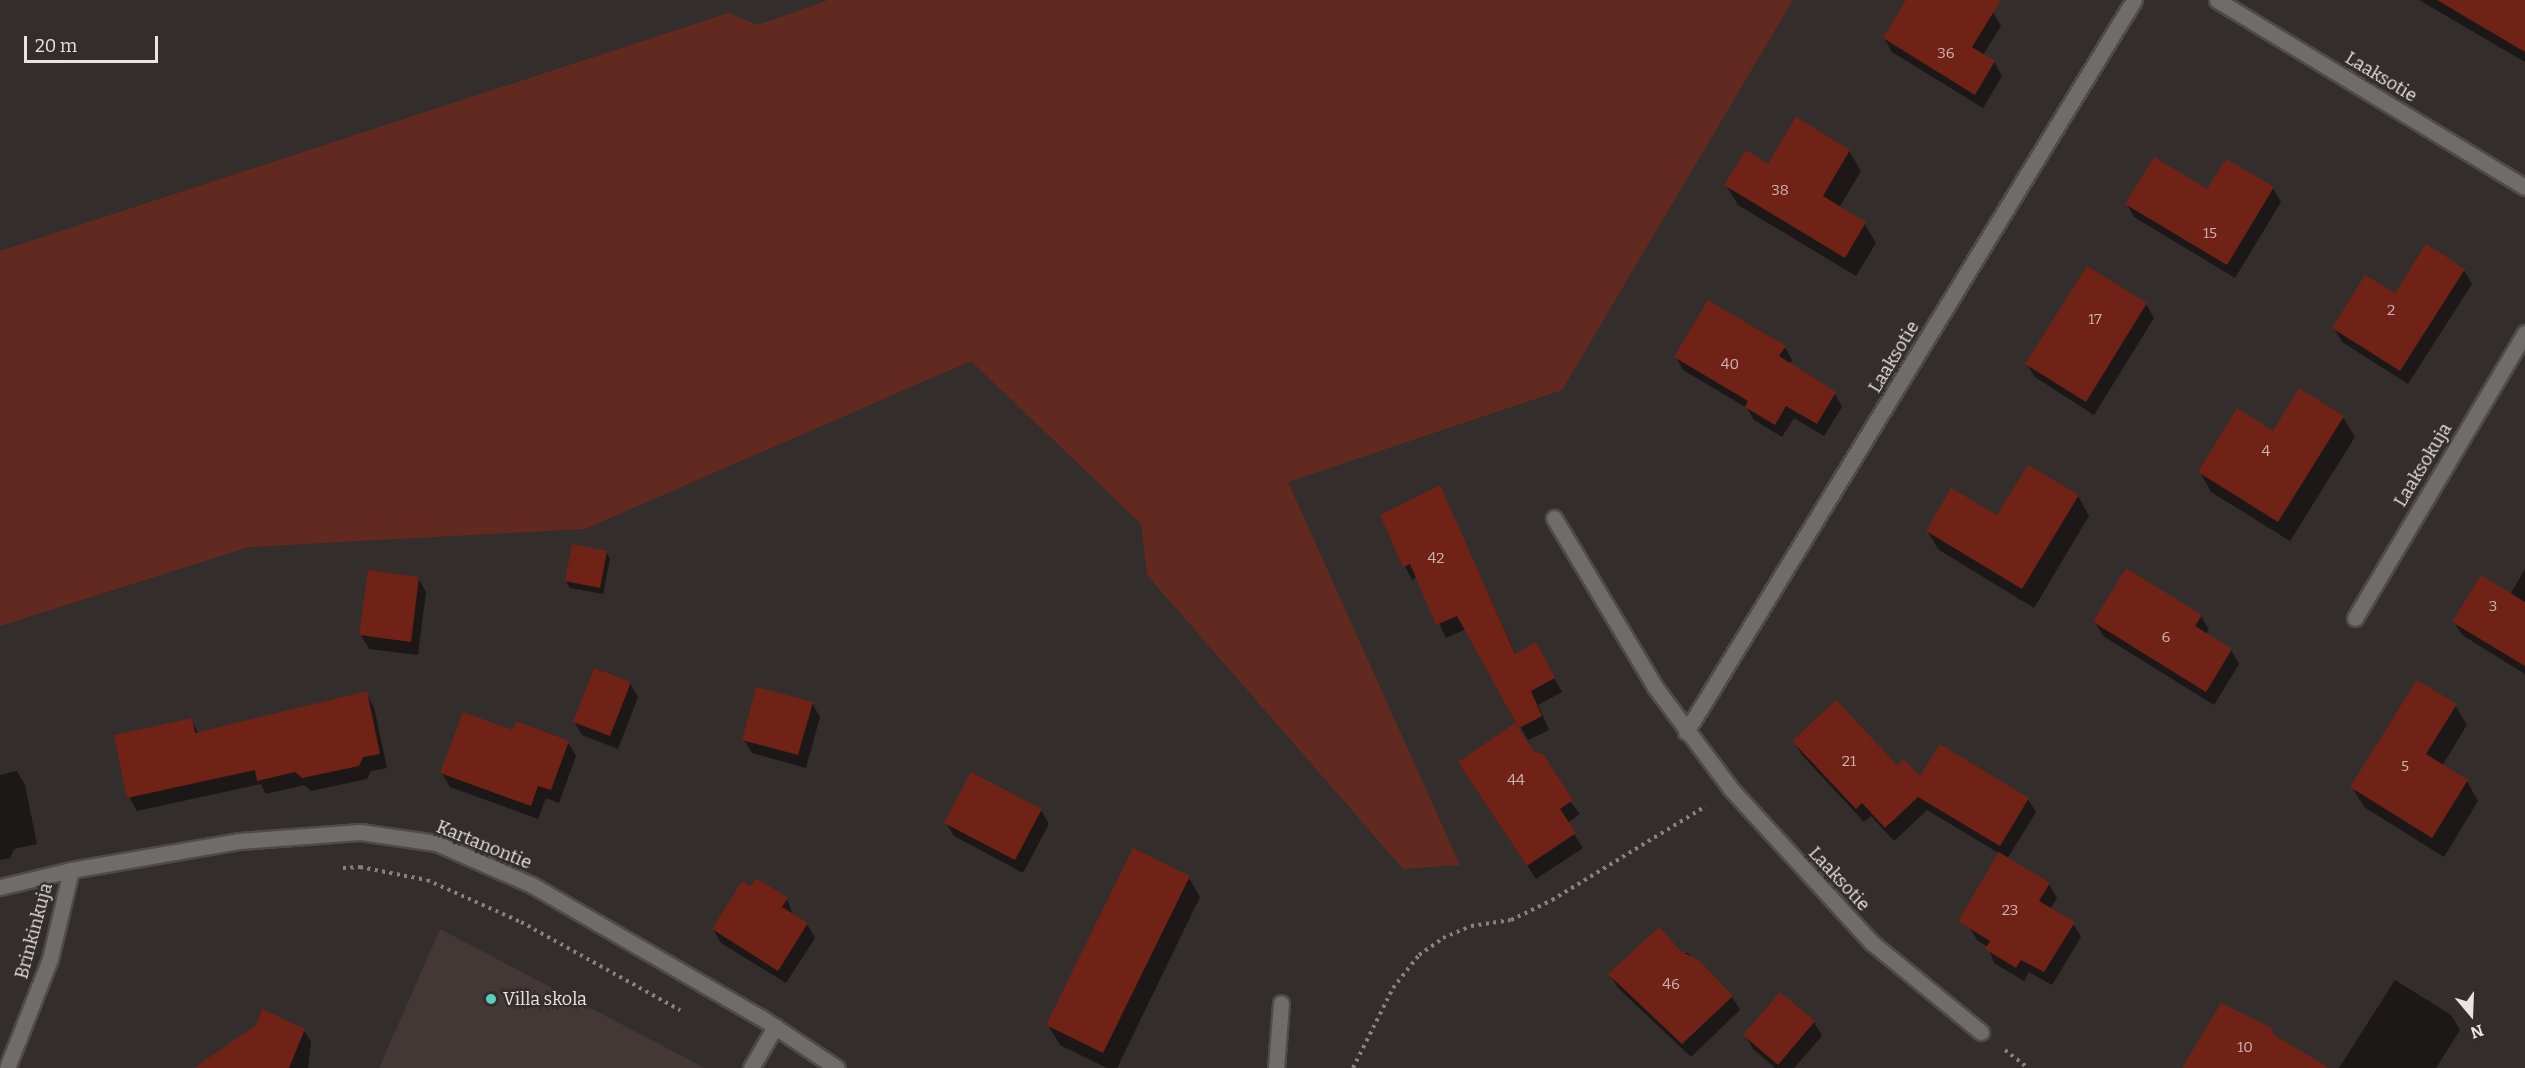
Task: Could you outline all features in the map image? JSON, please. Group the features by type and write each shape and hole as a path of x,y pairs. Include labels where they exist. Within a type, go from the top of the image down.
{"street":[{"name":"Laaksotie","path":"1686,732 2134,0"},
{"name":"Laaksotie","path":"2217,0 2525,187"},
{"name":"Laaksokuja","path":"2355,618 2525,333"},
{"name":"Laaksotie","path":"1554,518 1686,732 1731,789 1871,942 1982,1032"},
{"name":"Kartanontie","path":"0,887 71,870 239,841 360,832 436,843 532,885 775,1027 837,1068"},
{"name":"Brinkinkuja","path":"7,1068 50,959 71,870"},
{"path":"1276,1068 1281,1003"},
{"path":"751,1068 775,1027"}],"path":[{"path":"1353,1068 1393,988 1419,955 1443,938 1471,926 1511,920 1552,900 1731,789"},
{"path":"336,868 360,867 427,880 521,922 686,1014"}],"shaded area":[{"path":"828,0 1793,0 1562,390 1288,482 1460,865 1403,869 1147,575 1141,524 971,361 585,529 249,547 0,626 0,251 728,13 758,25"},
{"name":"Villa skola","path":"440,929 705,1068 379,1068"}],"building":[{"path":"1906,0 2001,0 1972,47 1995,61 1975,95 1883,38"},
{"path":"2437,0 2525,0 2525,52"},
{"path":"1796,117 1850,150 1823,196 1866,222 1845,258 1724,185 1746,150 1768,164"},
{"path":"2154,157 2207,189 2226,159 2274,187 2227,265 2125,204"},
{"path":"2426,244 2465,269 2400,371 2332,328 2365,275 2395,293"},
{"path":"2087,266 2147,303 2086,402 2025,364"},
{"path":"1708,300 1786,346 1779,356 1836,392 1817,424 1786,406 1775,425 1745,407 1748,401 1674,357"},
{"path":"2299,388 2344,416 2278,522 2198,472 2237,408 2273,431"},
{"path":"2028,465 2079,495 2022,589 1926,531 1951,488 1997,515"},
{"path":"1440,485 1515,654 1536,642 1555,678 1531,691 1542,716 1519,728 1457,616 1436,625 1410,564 1403,567 1380,515"},
{"path":"572,544 607,551 600,588 565,581"},
{"path":"2126,568 2202,615 2195,626 2232,649 2206,692 2093,622"},
{"path":"368,570 419,577 411,642 359,635"},
{"path":"2481,575 2525,602 2525,666 2452,622"},
{"path":"594,668 631,682 610,736 573,722"},
{"path":"2417,680 2457,704 2426,754 2468,780 2432,838 2350,787"},
{"path":"756,687 813,702 798,755 742,740"},
{"path":"367,691 380,754 363,757 359,766 302,778 295,772 257,781 255,770 127,798 114,735 192,718 195,733"},
{"path":"1836,700 1897,765 1904,759 1920,776 1940,744 2029,798 2000,846 1918,797 1885,828 1862,803 1856,809 1792,741"},
{"path":"463,712 513,730 516,721 569,741 551,790 538,786 531,806 440,773"},
{"path":"1515,723 1534,752 1543,754 1573,800 1560,809 1576,833 1527,866 1458,762"},
{"path":"971,772 1042,809 1015,860 944,823"},
{"path":"1133,848 1190,876 1103,1053 1046,1025"},
{"path":"1999,852 2050,883 2039,901 2075,922 2044,972 2021,960 2016,968 1985,949 1990,941 1958,921"},
{"path":"756,878 788,898 782,907 808,923 778,971 712,929 742,881 750,887"},
{"path":"1659,927 1682,952 1700,961 1733,996 1682,1044 1608,974"},
{"path":"1780,992 1815,1021 1778,1065 1743,1035"},
{"path":"2221,1003 2272,1028 2273,1034 2329,1068 2182,1068"},
{"path":"262,1009 305,1029 289,1068 194,1068 256,1025"}],"place":[{"name":"Villa skola","path":"491,999"}]}
